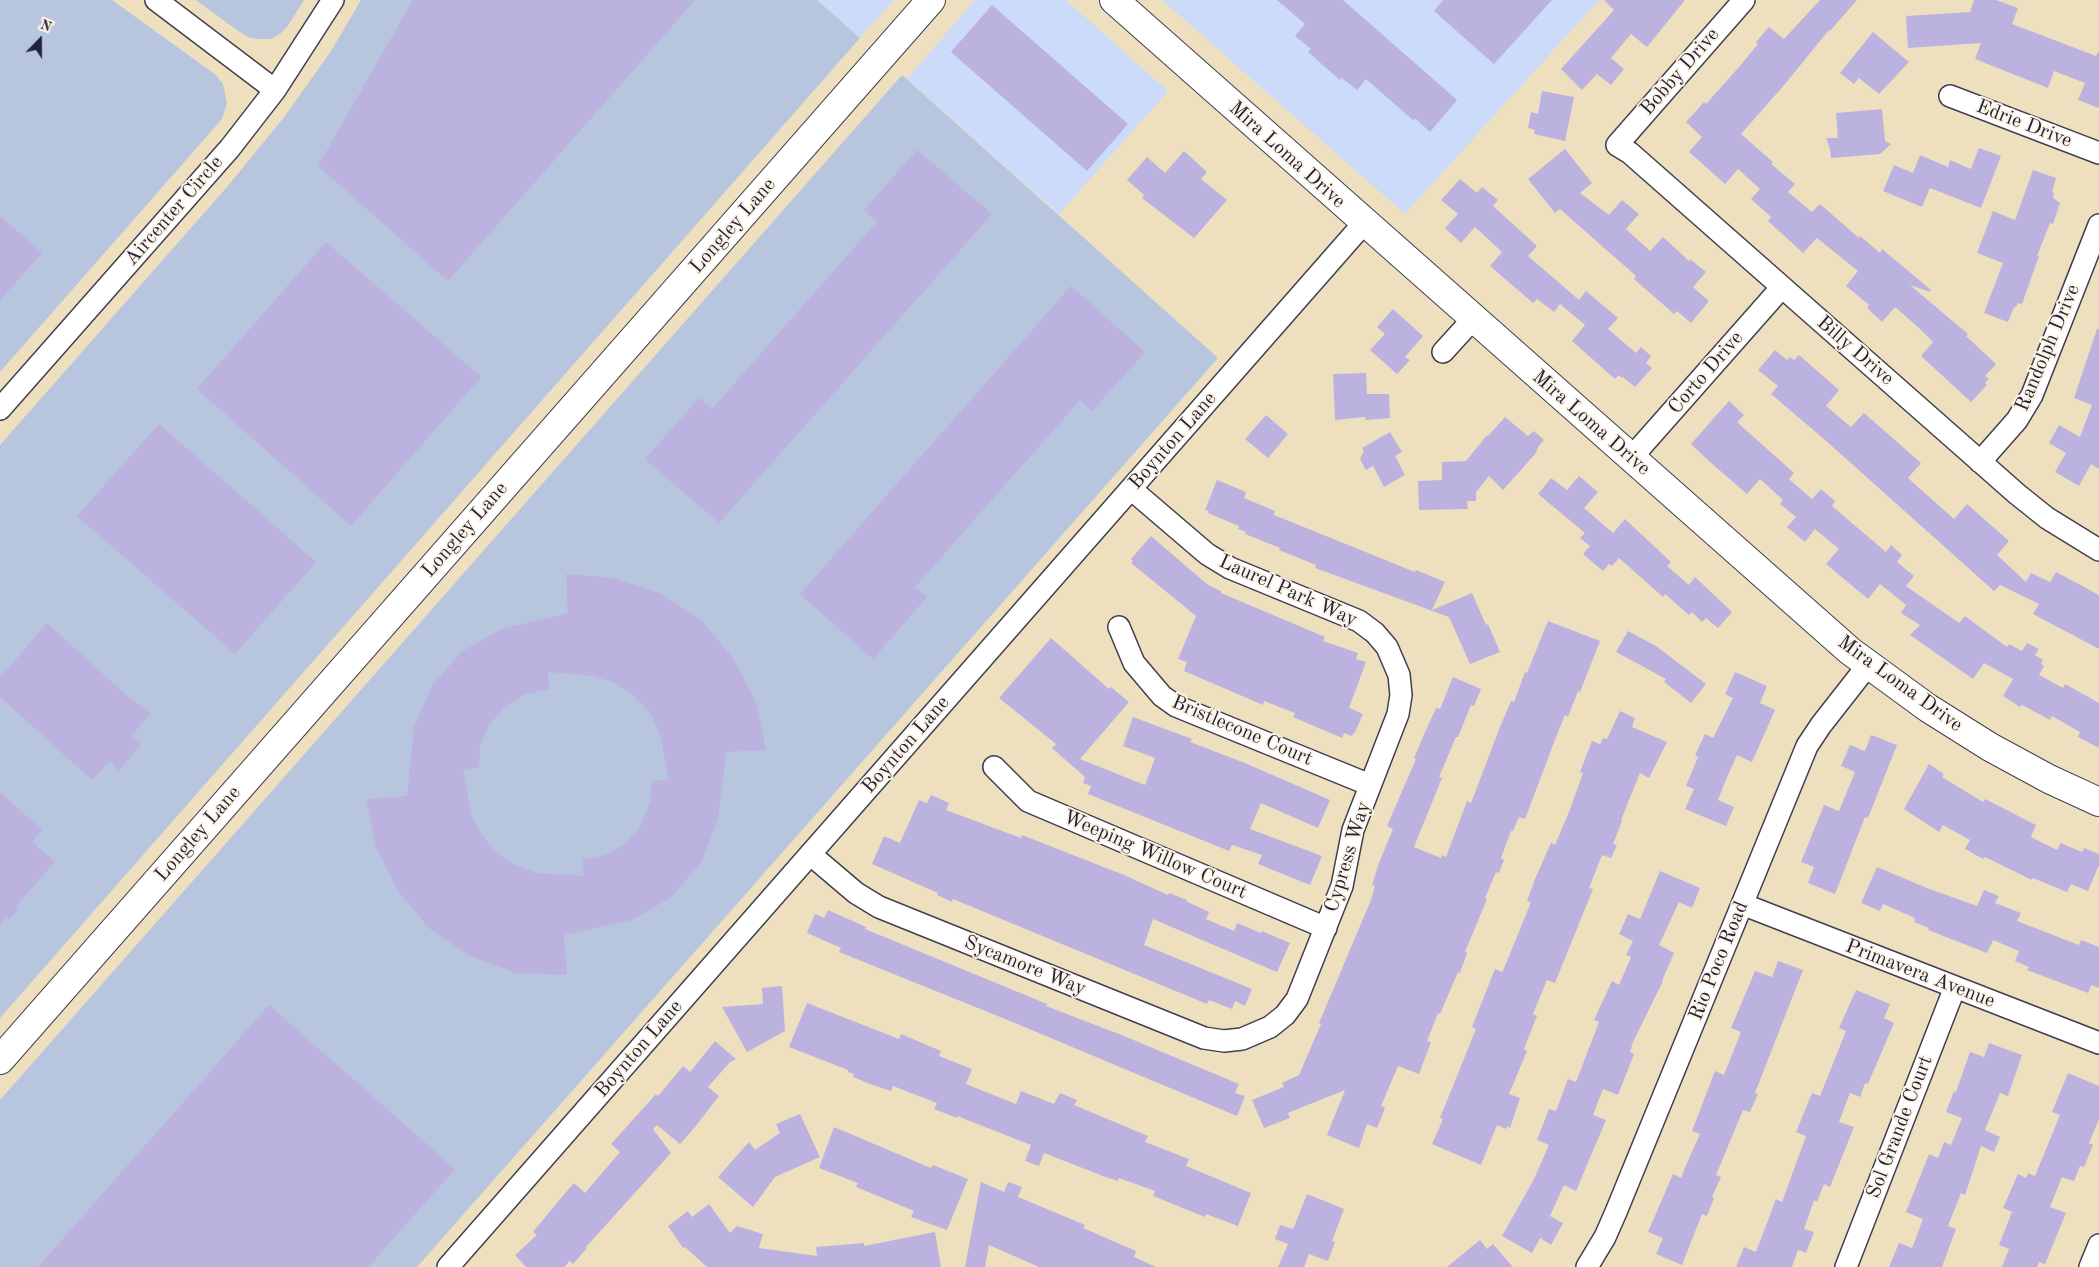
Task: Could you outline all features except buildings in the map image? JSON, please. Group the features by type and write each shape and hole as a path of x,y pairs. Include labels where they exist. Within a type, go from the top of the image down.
{"main road":[{"name":"Longley Lane","path":"0,1060 931,0"},
{"name":"Mira Loma Drive","path":"1114,0 1364,223 1868,665 1928,708 1990,747 2049,779 2099,802"}],"street":[{"path":"156,0 275,90"},
{"name":"Aircenter Circle","path":"0,409 230,148 275,90 333,0"},
{"name":"Bobby Drive","path":"1617,145 1744,0"},
{"name":"Edrie Drive","path":"1950,96 2099,153"},
{"name":"Billy Drive","path":"1617,145 1630,153 1980,462 2047,518 2099,550"},
{"name":"Boynton Lane","path":"448,1267 1364,223"},
{"name":"Randolph Drive","path":"1980,462 2017,420 2032,395 2099,225"},
{"name":"Corto Drive","path":"1631,458 1782,287"},
{"path":"1443,352 1473,319"},
{"name":"Laurel Park Way","path":"1131,489 1206,554 1230,568 1360,621 1375,633 1387,647 1394,660"},
{"name":"Bristlecone Court","path":"1119,627 1134,663 1162,696 1176,706 1370,785"},
{"name":"Cypress Way","path":"1255,1035 1270,1027 1285,1015 1297,999 1342,886 1353,830 1398,714 1401,695 1399,675 1394,660"},
{"name":"Rio Poco Road","path":"1587,1267 1605,1237 1616,1212 1807,746 1868,665"},
{"name":"Weeping Willow Court","path":"994,767 1028,801 1326,928"},
{"name":"Sycamore Way","path":"810,854 856,892 879,907 1204,1038 1224,1041 1255,1035"},
{"name":"Primavera Avenue","path":"1742,904 2099,1043"},
{"name":"Sol Grande Court","path":"1846,1267 1955,987"},
{"path":"2090,1267 2099,1245"}],"shaded area":[{"path":"0,0 112,0 216,75 223,84 227,103 222,119 0,372"},
{"path":"196,0 304,0 287,27 280,34 271,39 260,39 250,38 241,33"},
{"path":"361,0 817,0 860,38 0,1018 0,445 227,187 285,116 331,51"},
{"path":"817,0 894,0 860,38"},
{"path":"975,0 1066,0 1168,91 1059,214 907,79"},
{"path":"1162,0 1599,0 1405,214"},
{"path":"902,75 1218,358 417,1267 0,1267 0,1100"}]}
